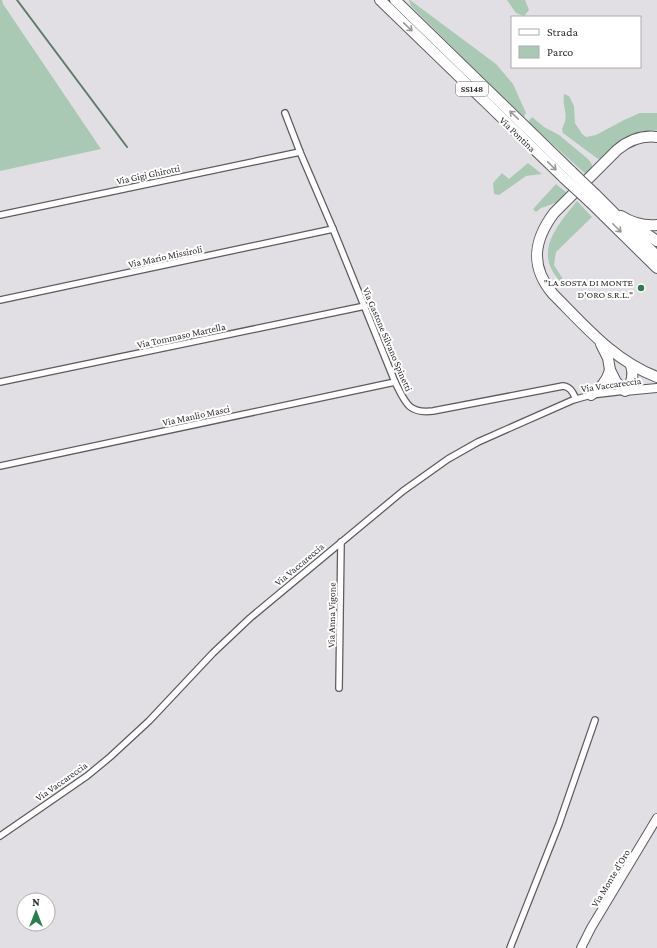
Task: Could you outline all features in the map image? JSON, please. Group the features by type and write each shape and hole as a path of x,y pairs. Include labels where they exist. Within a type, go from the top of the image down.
{"highway":[{"name":"Via Pontina","path":"380,0 592,198 657,256"},
{"name":"Via Pontina","path":"395,0 568,175"},
{"path":"657,137 647,136 637,138 627,142 617,150 554,213 544,227 539,238 537,252 539,270 545,283 553,294 601,342 631,365 657,377"},
{"name":"Via Pontina","path":"592,198 657,268"},
{"path":"592,198 657,241"},
{"path":"627,220 642,224 657,225"},
{"path":"601,342 608,358 610,370 616,382 625,391 630,386 632,379 631,365"},
{"path":"591,395 604,384 610,370"}],"street":[{"name":"Via Gastone Silvano Spinetti","path":"285,112 300,152 396,382 407,404 415,410 423,412 433,411 564,386 571,389 576,399"},
{"name":"Via Gigi Ghirotti","path":"0,214 300,152"},
{"name":"Via Mario Missiroli","path":"0,300 333,229"},
{"name":"Via Tommaso Martella","path":"0,382 365,306"},
{"name":"Via Manlio Masci","path":"0,466 396,382"},
{"name":"Via Vaccareccia","path":"0,836 87,776 110,757 149,720 234,632 267,603 407,488 456,454 478,442 576,399 591,395 657,388"},
{"name":"Via Anna Vigone","path":"339,688 341,542"},
{"path":"510,948 559,824 596,720"},
{"name":"Via Monte d'Oro","path":"581,948 591,928 657,818"}],"green space":[{"path":"0,0 2,0 3,4 101,149 0,171"},
{"path":"409,0 496,64 513,84 526,113 523,118 411,6"},
{"path":"507,0 525,0 529,10 524,16 516,13"},
{"path":"564,94 569,96 574,106 575,123 582,134 586,137 596,135 640,113 657,113 657,130 640,132 624,141 604,158 598,159 563,133 562,129 566,115"},
{"path":"532,117 544,127 559,135 588,159 592,167 589,177 528,122"},
{"path":"528,163 542,174 526,176 499,195 494,194 493,183 502,173 509,179"},
{"path":"556,184 566,192 561,201 541,208 536,212 533,209"},
{"path":"577,201 592,217 556,252 554,265 568,287 558,279 553,272 549,262 548,253 553,234"}],"waterway":[{"path":"17,0 127,147"}],"place":[{"name":"\"LA SOSTA DI MONTE D'ORO S.R.L.\"","path":"641,288"}]}
